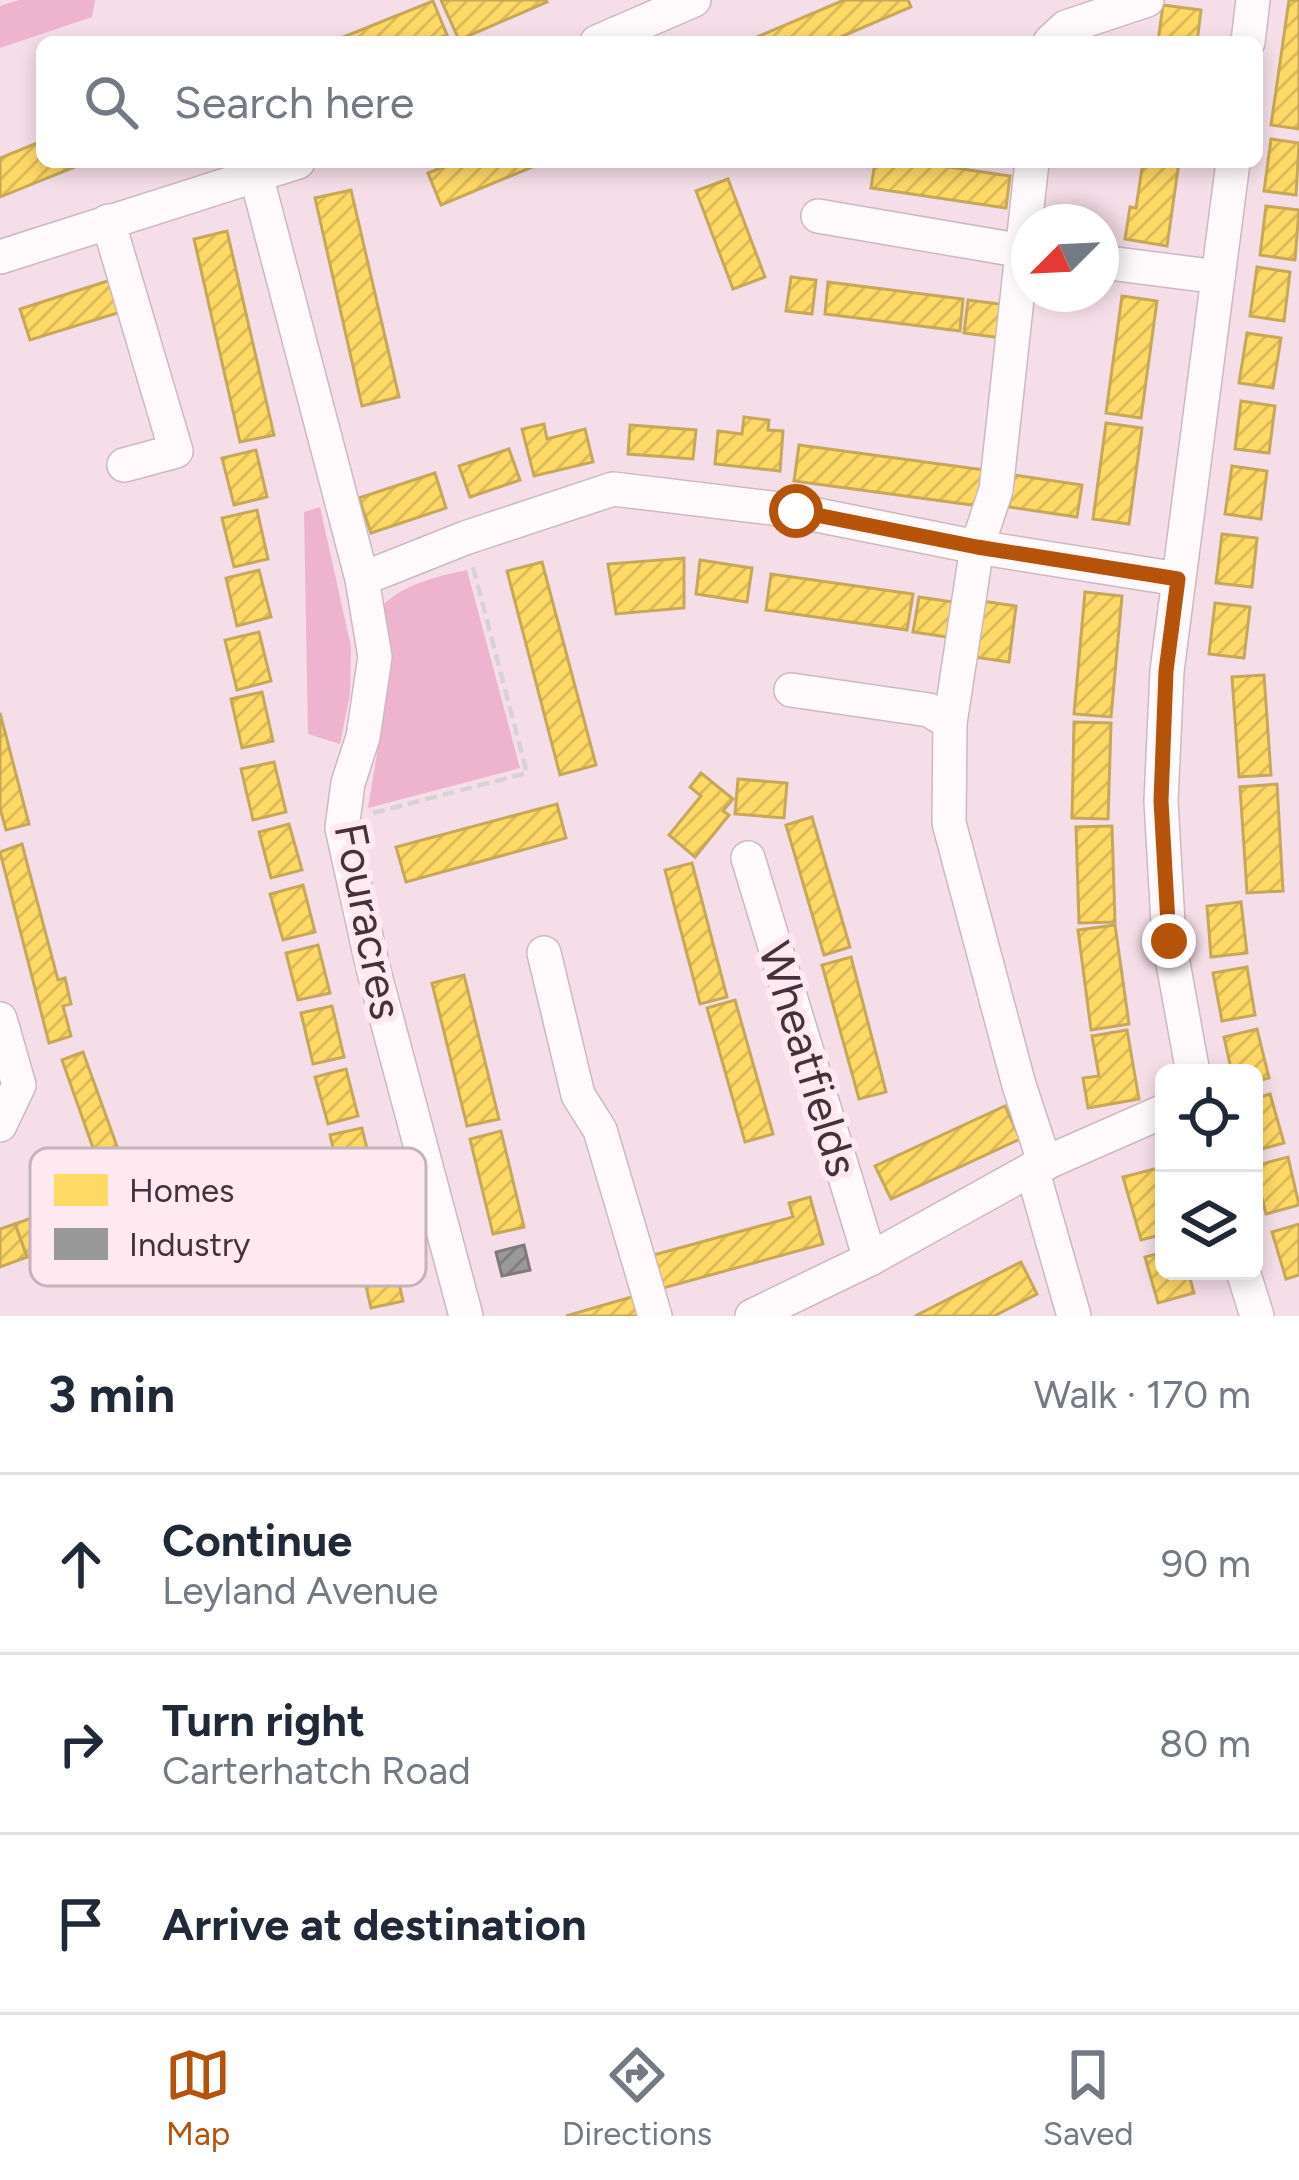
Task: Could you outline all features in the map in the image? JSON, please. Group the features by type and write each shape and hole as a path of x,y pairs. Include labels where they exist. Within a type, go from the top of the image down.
{"street":[{"path":"611,36 694,0"},
{"path":"1056,36 1066,27 1147,0"},
{"path":"1249,36 1253,0"},
{"path":"0,257 279,168"},
{"path":"1029,204 1032,168"},
{"path":"1191,1064 1169,941 1161,801 1166,671 1232,168"},
{"name":"Fouracres","path":"256,175 362,579 375,657 343,821 373,968 421,1148"},
{"path":"818,216 1011,249"},
{"path":"108,221 176,451 124,465"},
{"path":"1119,264 1218,278"},
{"path":"1018,312 997,490 977,547 950,723 949,823 1074,1316"},
{"path":"362,579 465,538 614,489 796,511 977,547 1178,579"},
{"path":"791,690 929,710 950,723"},
{"name":"Wheatfields","path":"748,858 870,1259"},
{"path":"544,953 578,1095 600,1130 655,1316"},
{"path":"0,1019 19,1085 3,1122"},
{"path":"752,1316 870,1259 1039,1166 1155,1115"},
{"name":"Fouracres","path":"426,1166 466,1316"},
{"path":"1247,1280 1257,1316"}],"path":[{"path":"343,821 527,772 465,538"}],"shaded area":[{"path":"19,0 95,0 92,17 0,48 0,6"},
{"path":"320,507 351,647 350,694 340,744 308,734 304,512"},
{"path":"467,570 520,768 368,808 386,682 383,605 411,586"}],"building: Homes":[{"path":"441,0 547,2 468,36 457,36"},
{"path":"844,0 908,0 911,7 843,36 759,36"},
{"path":"1289,0 1299,0 1299,129 1271,125"},
{"path":"433,1 447,35 444,36 346,36"},
{"path":"1163,5 1201,10 1198,36 1159,36"},
{"path":"1271,139 1299,143 1296,195 1264,191"},
{"path":"36,143 36,168 72,168 0,197 0,158"},
{"path":"440,168 530,168 441,205 428,173"},
{"path":"874,168 956,168 1010,176 1006,208 871,188"},
{"path":"1142,168 1178,168 1167,246 1125,239 1130,207 1136,208"},
{"path":"728,179 765,277 733,289 696,191"},
{"path":"351,190 399,397 362,406 315,198"},
{"path":"1266,206 1299,210 1295,260 1260,255"},
{"path":"227,231 274,435 240,442 194,239"},
{"path":"1257,267 1290,272 1284,321 1250,316"},
{"path":"791,277 816,280 812,314 786,311"},
{"path":"114,279 124,311 30,340 20,309"},
{"path":"828,282 963,299 960,331 825,314"},
{"path":"1122,296 1157,301 1141,418 1106,413"},
{"path":"968,300 1011,305 1010,339 964,333"},
{"path":"1247,333 1281,338 1273,388 1239,383"},
{"path":"1241,401 1275,406 1269,453 1235,449"},
{"path":"744,417 769,420 768,430 783,431 780,471 715,464 718,431 742,434"},
{"path":"1106,423 1142,428 1129,524 1093,519"},
{"path":"544,424 547,439 585,429 593,462 534,476 522,429"},
{"path":"630,425 696,430 693,459 628,454"},
{"path":"799,445 992,471 987,507 794,481"},
{"path":"509,449 520,480 470,497 459,466"},
{"path":"256,450 267,497 234,505 222,458"},
{"path":"1232,466 1267,471 1261,519 1225,514"},
{"path":"435,473 446,508 371,533 359,498"},
{"path":"1014,475 1082,485 1077,517 1009,507"},
{"path":"257,510 268,559 234,567 222,518"},
{"path":"1222,534 1257,538 1252,587 1216,583"},
{"path":"684,558 684,608 616,614 608,564"},
{"path":"700,560 752,568 747,602 696,594"},
{"path":"542,562 596,765 560,775 507,571"},
{"path":"259,570 271,617 237,626 226,578"},
{"path":"771,574 913,594 907,630 766,610"},
{"path":"1085,592 1122,596 1111,717 1074,714"},
{"path":"919,597 966,604 961,639 913,632"},
{"path":"982,601 1016,606 1009,662 974,657"},
{"path":"1215,603 1250,607 1244,658 1209,654"},
{"path":"259,632 271,681 237,690 225,640"},
{"path":"1264,675 1271,775 1239,777 1232,677"},
{"path":"262,692 273,741 242,748 231,699"},
{"path":"0,713 29,824 6,830 0,808"},
{"path":"1074,722 1111,723 1108,819 1072,818"},
{"path":"274,762 286,812 253,820 241,769"},
{"path":"701,773 733,799 723,811 729,815 695,857 669,835 701,796 690,787"},
{"path":"738,779 787,783 784,818 735,814"},
{"path":"1277,784 1283,891 1247,893 1240,787"},
{"path":"557,804 566,838 406,882 396,847"},
{"path":"812,817 850,947 824,955 786,825"},
{"path":"289,824 302,870 271,878 259,832"},
{"path":"1112,826 1115,922 1079,923 1076,827"},
{"path":"22,844 58,980 65,978 71,1004 63,1006 71,1036 49,1043 0,852"},
{"path":"692,863 727,997 700,1004 665,870"},
{"path":"303,885 315,932 283,940 270,894"},
{"path":"1241,902 1247,953 1211,957 1207,906"},
{"path":"1115,925 1129,1024 1091,1030 1078,930"},
{"path":"318,945 330,993 298,1000 286,953"},
{"path":"851,957 886,1092 859,1099 822,965"},
{"path":"1247,967 1255,1015 1222,1021 1213,973"},
{"path":"464,975 499,1119 467,1126 432,983"},
{"path":"735,1000 773,1134 745,1142 707,1008"},
{"path":"332,1006 344,1057 313,1064 301,1013"},
{"path":"1257,1029 1269,1078 1263,1080 1263,1064 1230,1064 1224,1037"},
{"path":"1127,1030 1139,1099 1088,1108 1083,1078 1099,1076 1092,1036"},
{"path":"83,1052 118,1148 93,1148 62,1060"},
{"path":"346,1069 358,1116 328,1124 315,1077"},
{"path":"1270,1094 1284,1143 1263,1149 1263,1096"},
{"path":"1005,1106 1020,1139 891,1199 875,1166"},
{"path":"362,1128 367,1148 333,1148 330,1135"},
{"path":"501,1131 524,1227 493,1234 470,1139"},
{"path":"1288,1157 1299,1205 1266,1214 1263,1164"},
{"path":"1155,1169 1155,1236 1141,1240 1123,1177"},
{"path":"810,1197 823,1244 656,1290 646,1257 793,1217 789,1203"},
{"path":"30,1219 30,1256 27,1257 15,1224"},
{"path":"15,1224 27,1257 0,1267 0,1229"},
{"path":"1299,1224 1299,1275 1286,1279 1272,1232"},
{"path":"1155,1254 1155,1280 1190,1280 1194,1293 1158,1303 1145,1257"},
{"path":"1021,1262 1037,1294 994,1316 915,1316"},
{"path":"366,1286 400,1286 403,1301 371,1308"},
{"path":"638,1295 644,1316 566,1316"}],"building: Industry":[{"path":"524,1245 530,1270 502,1276 496,1252"}],"route":[{"path":"796,511 977,547 1178,579 1166,671 1161,801 1169,941"}]}
